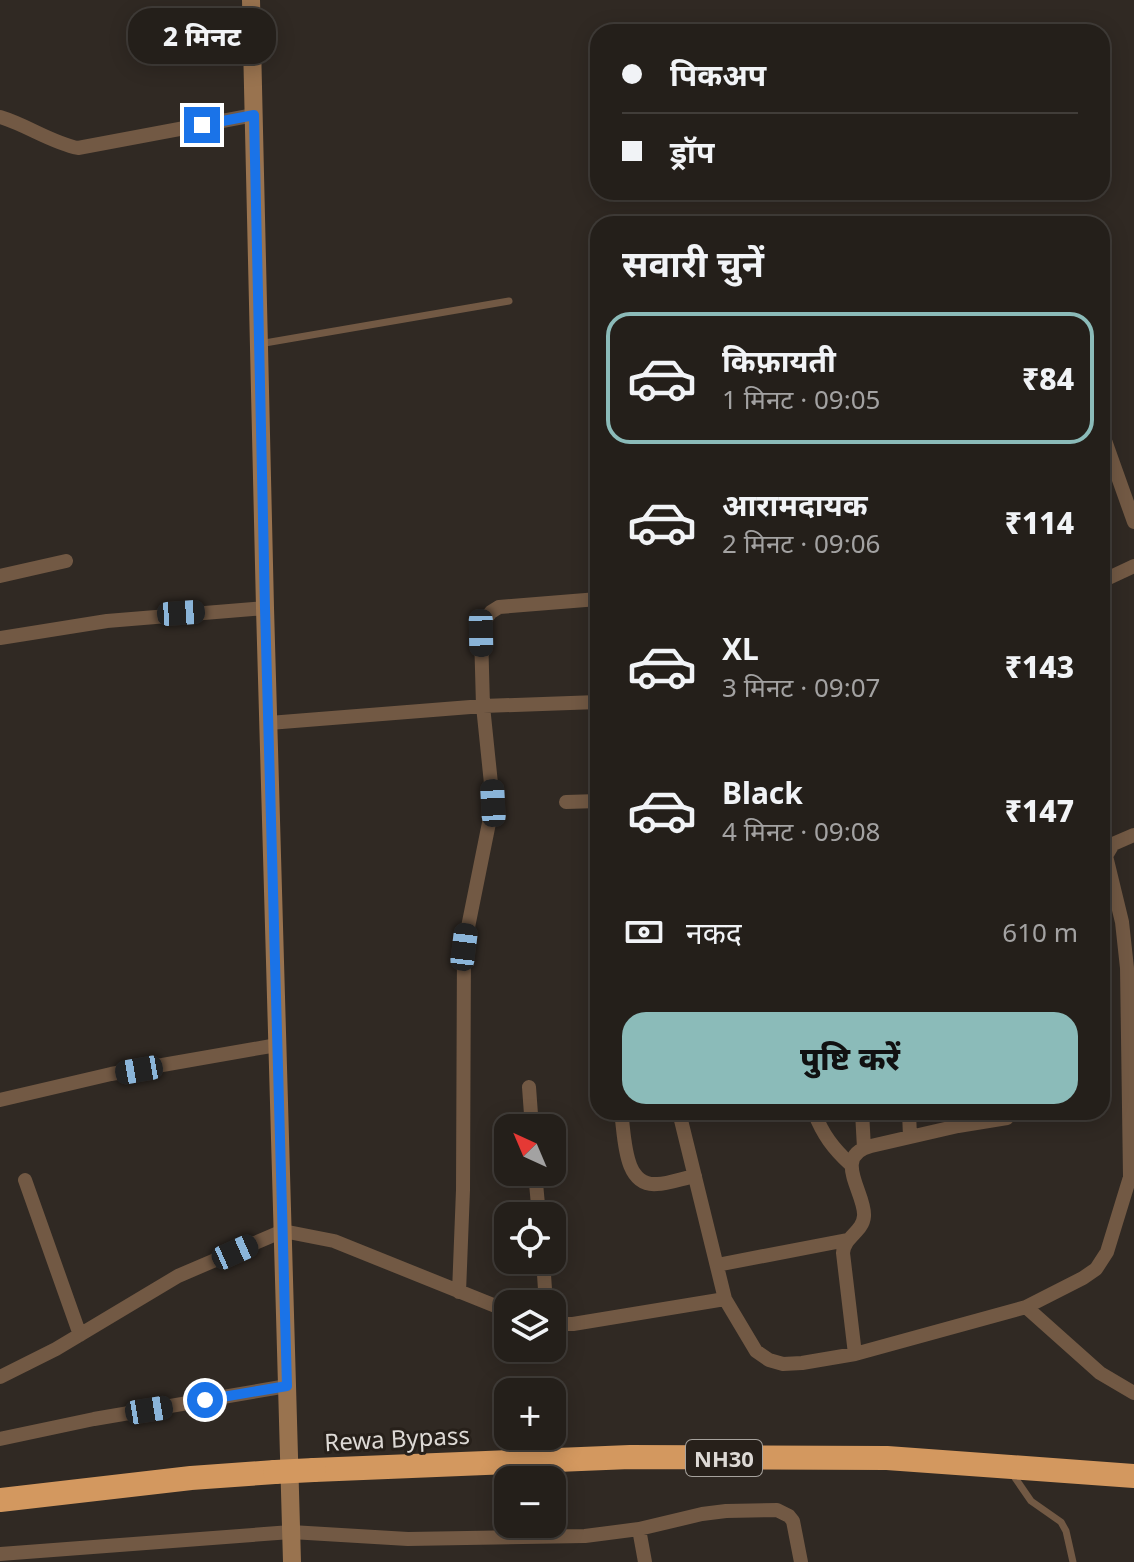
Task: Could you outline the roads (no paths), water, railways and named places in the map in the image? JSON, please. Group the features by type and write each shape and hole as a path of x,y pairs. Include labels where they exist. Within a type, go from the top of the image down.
{"highway":[{"name":"Rewa Bypass","path":"0,1500 191,1478 275,1472 630,1457 887,1458 1134,1476"}],"street":[{"path":"251,0 292,1562"},
{"path":"0,117 78,148 254,115"},
{"path":"1110,454 1134,522"},
{"path":"0,576 66,561"},
{"path":"1110,577 1134,566"},
{"path":"459,1292 463,1190 464,947 493,803 483,706 481,633 484,621 491,612 509,605 590,600"},
{"path":"0,638 107,621 265,608"},
{"path":"269,723 483,706 590,702"},
{"path":"566,802 590,801"},
{"path":"1110,849 1113,844 1134,835"},
{"path":"681,1120 725,1299 756,1351 769,1360 783,1364 802,1363 855,1354 1026,1307 1083,1278 1096,1269 1107,1252 1132,1177 1127,968 1122,922 1110,872"},
{"path":"0,1100 111,1074 277,1045"},
{"path":"529,1087 531,1114"},
{"path":"622,1120 630,1163 636,1178 642,1183 656,1185 695,1176"},
{"path":"817,1120 831,1146 850,1164 865,1213 859,1228 847,1240 843,1253 855,1354"},
{"path":"862,1120 864,1148"},
{"path":"909,1120 910,1137"},
{"path":"850,1164 864,1148 910,1137 954,1120"},
{"path":"25,1180 80,1335"},
{"path":"0,1377 80,1335 178,1276 283,1231 334,1241 494,1306"},
{"path":"717,1265 847,1240"},
{"path":"566,1324 725,1299"},
{"path":"1026,1307 1100,1373 1134,1393"},
{"path":"0,1439 94,1419 287,1386"},
{"path":"0,1554 291,1532 423,1539 585,1536 639,1529 702,1514 782,1511 793,1521 801,1562"},
{"path":"639,1529 645,1562"}],"lane":[{"path":"259,344 509,301"},
{"path":"1005,1465 1031,1501 1061,1522 1073,1562"}]}
